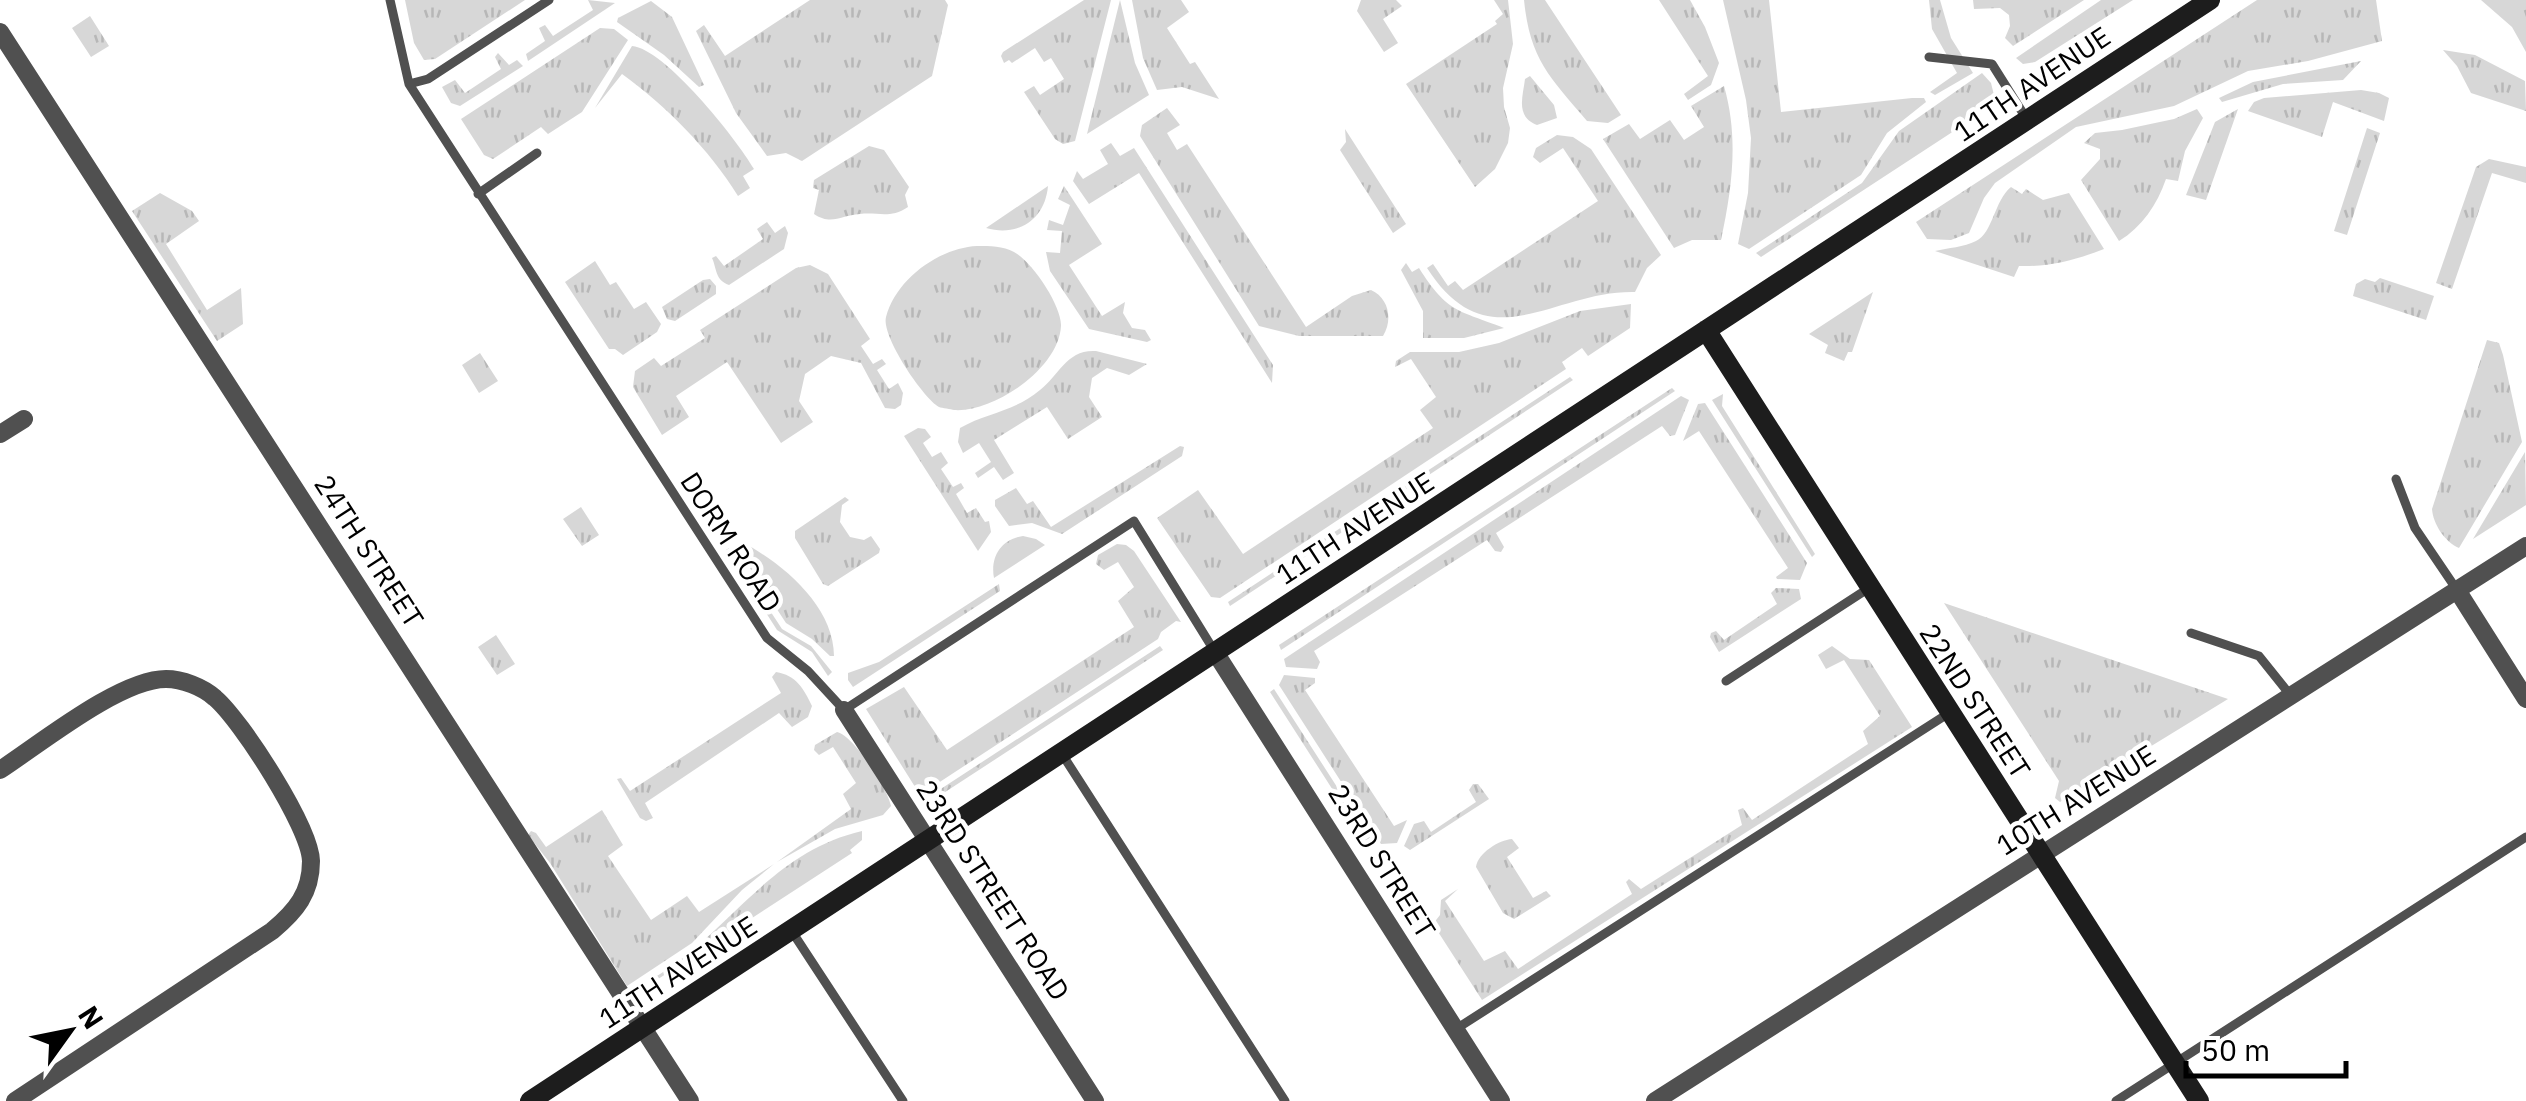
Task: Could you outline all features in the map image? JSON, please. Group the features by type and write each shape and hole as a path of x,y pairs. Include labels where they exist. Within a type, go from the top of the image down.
{"main road":[{"name":"11TH AVENUE","path":"530,1101 2210,0"},
{"name":"22ND STREET","path":"1706,330 2199,1101"}],"street":[{"name":"24TH STREET","path":"0,32 690,1101"},
{"path":"0,434 24,419"},
{"name":"10TH AVENUE","path":"1655,1101 2526,546"},
{"path":"2457,590 2526,699"},
{"name":"23RD STREET","path":"1215,652 1501,1101"},
{"path":"0,770 123,690 162,679 187,683 216,698 262,762 309,845 311,863 307,892 293,913 272,931 14,1101"},
{"name":"23RD STREET ROAD","path":"844,710 1094,1101"}],"lane":[{"name":"DORM ROAD","path":"390,0 409,84 478,194 767,638 808,671 844,710"},
{"path":"409,84 428,79 549,0"},
{"path":"1929,57 1992,64 2028,121"},
{"path":"478,194 537,153"},
{"path":"2396,479 2416,528 2457,590"},
{"path":"844,710 1134,521 1215,652"},
{"path":"1726,681 1870,588"},
{"path":"2192,634 2259,656 2292,696"},
{"path":"1456,1029 1950,713"},
{"path":"1061,752 1284,1101"},
{"path":"2116,1101 2526,837"},
{"path":"791,930 903,1101"}],"green space":[{"path":"405,0 525,0 435,59 424,60 414,43"},
{"path":"588,0 615,3 528,61 526,54 545,41 539,28 545,25 553,36 593,10"},
{"path":"810,0 945,0 948,5 932,76 802,161 786,153 767,156 736,113 696,31 704,25 725,56"},
{"path":"1084,0 1111,0 1075,141 1063,144 1055,139 1024,92 1034,86 1040,95 1064,79 1051,58 1044,62 1035,48 1012,63 1004,63 1001,56"},
{"path":"1120,0 1135,63 1149,95 1087,134"},
{"path":"1132,0 1181,0 1189,12 1167,28 1219,99 1182,87 1157,90 1143,58"},
{"path":"1361,0 1396,0 1402,6 1383,19 1398,43 1384,52 1357,11"},
{"path":"1494,0 1508,0 1513,44 1503,88 1510,128 1508,143 1495,169 1475,187 1406,84 1497,24 1495,21 1503,14"},
{"path":"1524,0 1545,0 1621,115 1608,123 1587,121 1562,92 1537,53"},
{"path":"1659,0 1690,0 1719,63 1711,85 1688,100 1684,94 1708,76"},
{"path":"1723,0 1769,0 1781,112 1912,98 1924,98 1926,102 1887,133 1861,175 1749,249 1738,244 1748,193 1751,138"},
{"path":"1929,0 1940,0 1951,38 1973,73 1935,95 1930,92 1957,73 1932,29"},
{"path":"1973,0 2084,0 2013,46 2005,38 2009,15 2000,8 1974,9"},
{"path":"2101,0 2133,0 2035,62 2023,64 2016,58"},
{"path":"2257,0 2376,0 2382,41 2308,61 2248,71 2174,106 2076,127 1995,183 1969,233 1951,240 1927,239 1916,222"},
{"path":"2481,0 2526,0 2526,52 2512,27"},
{"path":"651,1 672,17 704,85 699,87 664,55 617,22"},
{"path":"90,16 109,46 91,57 72,28"},
{"path":"600,28 614,29 628,40 582,112 548,134 541,127 493,159 484,155 461,119"},
{"path":"632,46 662,62 716,117 754,169 743,176 750,188 738,196 685,129 622,74 595,108"},
{"path":"2443,50 2475,55 2525,81 2526,111 2471,93 2457,66"},
{"path":"498,53 509,65 517,60 523,66 460,106 451,103 442,87 455,80 465,93 501,69 495,57"},
{"path":"2361,61 2343,80 2283,84 2222,102 2219,98 2253,82"},
{"path":"1982,73 1991,83 1994,95 1983,112 1761,257 1756,253 1862,183 1899,131"},
{"path":"1530,76 1554,105 1557,118 1537,125 1526,117 1522,99 1525,79"},
{"path":"1724,86 1729,105 1732,163 1721,240 1692,240 1674,248 1603,139 1629,124 1640,139 1670,120 1684,140 1704,127 1691,106"},
{"path":"2361,90 2389,98 2384,121 2333,102 2322,137 2248,111 2254,102 2264,98"},
{"path":"1167,108 1180,125 1167,133 1177,150 1187,144 1306,327 1352,296 1371,290 1382,298 1388,310 1383,336 1299,336 1259,326 1140,136 1142,125"},
{"path":"2197,109 2203,118 2185,151 2178,181 2166,179 2148,214 2119,241 2081,180 2100,159 2100,149 2084,143 2095,133 2174,119"},
{"path":"2238,109 2206,200 2186,195 2215,122"},
{"path":"2367,128 2380,133 2347,235 2334,231"},
{"path":"1345,129 1406,224 1393,233 1340,150 1346,142"},
{"path":"1557,135 1573,137 1591,149 1661,255 1647,268 1635,292 1605,294 1523,315 1498,317 1474,312 1450,297 1427,268 1433,264 1448,286 1455,281 1463,290 1598,201 1563,148 1540,163 1533,157 1536,148"},
{"path":"1111,143 1120,156 1134,148 1273,365 1272,383 1139,173 1089,204 1073,181 1077,171 1083,179 1108,164 1100,150"},
{"path":"869,146 884,150 909,187 905,195 908,207 890,214 860,214 831,220 814,214 819,190 813,188 814,180"},
{"path":"2489,159 2526,167 2526,183 2492,173 2452,289 2436,283 2476,167"},
{"path":"1048,186 1042,208 1028,223 1009,230 986,228"},
{"path":"1064,186 1102,244 1069,265 1102,316 1125,302 1123,313 1132,328 1145,330 1151,340 1089,329 1050,271 1046,252 1060,253 1062,231 1047,230 1049,220 1063,225 1070,205 1058,199"},
{"path":"2011,187 2022,194 2026,189 2043,200 2069,193 2104,249 2063,262 2019,266 2014,277 1935,251 1966,245 1982,237"},
{"path":"160,193 192,211 199,221 166,244 207,310 241,288 243,324 217,341 132,211"},
{"path":"767,222 775,233 785,226 788,233 784,249 729,285 724,283 712,258 716,256 724,266 763,239 757,229"},
{"path":"977,246 1005,249 1022,257 1052,297 1061,326 1049,357 1022,385 987,404 954,410 939,407 914,380 890,338 886,317 899,290 921,268 948,253"},
{"path":"595,261 610,285 616,282 634,309 646,302 661,324 657,332 623,355 609,349 565,282"},
{"path":"1406,263 1412,272 1419,268 1438,294 1456,308 1504,328 1464,338 1423,338 1423,311 1401,270"},
{"path":"810,265 828,274 870,339 861,346 873,364 882,359 886,364 877,370 889,389 898,383 903,393 901,405 885,408 861,363 831,356 805,374 799,401 813,422 781,443 727,362 676,396 689,417 662,435 633,387 635,371 654,358 661,366 705,338 700,330 796,268"},
{"path":"2380,278 2434,296 2426,320 2353,296 2356,284"},
{"path":"710,279 716,294 675,321 667,319 662,307"},
{"path":"1873,292 1852,352 1844,361 1825,353 1828,345 1809,334"},
{"path":"1631,304 1630,328 1588,356 1582,348 1562,362 1566,369 1220,598 1211,597 1157,518 1198,490 1243,554 1433,428 1420,410 1436,397 1411,359 1395,367 1396,361 1410,352 1459,352 1499,343 1580,311"},
{"path":"2487,340 2499,343 2522,442 2459,548 2441,532 2432,509"},
{"path":"1096,351 1147,364 1129,375 1107,368 1092,378 1089,397 1102,417 1068,439 1047,407 994,440 1014,473 1003,480 994,467 978,478 975,473 991,462 979,443 963,453 958,442 960,428 1019,403 1040,390 1078,354"},
{"path":"480,353 498,381 479,393 462,365"},
{"path":"1570,377 1573,380 1230,606 1228,602"},
{"path":"1672,388 1675,391 1281,650 1279,645"},
{"path":"1723,394 1722,406 1815,554 1812,557 1712,400"},
{"path":"1681,396 1689,400 1675,435 1670,436 1662,426 1496,533 1504,547 1501,552 1495,551 1487,540 1314,651 1320,662 1317,669 1286,667 1284,659"},
{"path":"1705,403 1807,563 1800,580 1777,579 1788,568 1699,431 1683,441 1698,404"},
{"path":"918,428 925,429 931,437 923,443 932,457 941,452 948,463 941,469 953,487 961,483 964,488 956,494 967,513 976,508 985,522 989,521 991,532 978,551 904,436"},
{"path":"1184,447 1182,456 1062,534 1032,523 1009,526 995,506 995,500 1016,488 1027,504 1033,501 1051,527"},
{"path":"2525,452 2526,505 2473,539"},
{"path":"845,497 849,500 842,505 840,522 850,537 864,540 871,536 880,549 828,586 795,538 795,531"},
{"path":"581,507 599,535 582,546 563,519"},
{"path":"1023,536 1045,545 994,578 999,550"},
{"path":"742,542 803,588 825,620 834,656 786,623 738,550 737,544"},
{"path":"1117,544 1134,551 1181,622 1176,621 1158,639 926,791 917,790 866,709 904,687 947,750 1134,627 1118,601 1134,587 1118,562 1104,570 1096,564 1098,555"},
{"path":"729,548 782,629 811,646 832,672 828,676 812,652 777,630 726,550"},
{"path":"999,584 1000,591 853,687 848,680 848,673 879,662"},
{"path":"1776,588 1799,589 1801,599 1719,652 1711,633 1716,631 1724,640 1777,604 1771,593"},
{"path":"1944,603 2228,699 2060,802 2055,798 2059,781"},
{"path":"496,635 515,664 497,675 478,647"},
{"path":"1160,646 1163,650 936,798 933,794"},
{"path":"1832,646 1850,659 1869,660 1912,727 1482,1000 1433,924 1440,915 1441,900 1458,889 1445,901 1484,961 1505,951 1518,969 1632,894 1626,882 1629,879 1641,889 1742,825 1738,810 1743,808 1752,820 1868,744 1863,731 1880,716 1844,660 1826,669 1818,655"},
{"path":"776,672 789,676 802,689 812,706 808,717 792,727 779,713 645,803 653,818 640,818 617,779 621,778 630,791 781,693 772,677"},
{"path":"1284,675 1315,678 1315,683 1305,690 1394,826 1407,820 1397,843 1381,844 1279,685"},
{"path":"1274,689 1375,846 1370,848 1270,692"},
{"path":"837,732 869,764 891,806 883,815 835,829 777,862 851,809 843,794 856,783 833,747 819,755 814,750 815,745"},
{"path":"1478,784 1489,799 1410,850 1404,846 1414,824 1424,821 1431,832 1476,802 1469,790"},
{"path":"602,810 623,845 608,856 651,920 687,896 699,912 774,864 742,890 692,943 627,986 550,863 528,835 531,831 536,833 546,847"},
{"path":"862,831 862,840 850,850 852,853 652,983 652,979 704,940 775,875 829,842"},
{"path":"1512,839 1519,848 1507,857 1533,898 1546,891 1551,896 1514,919 1503,913 1476,867 1490,848"}]}
